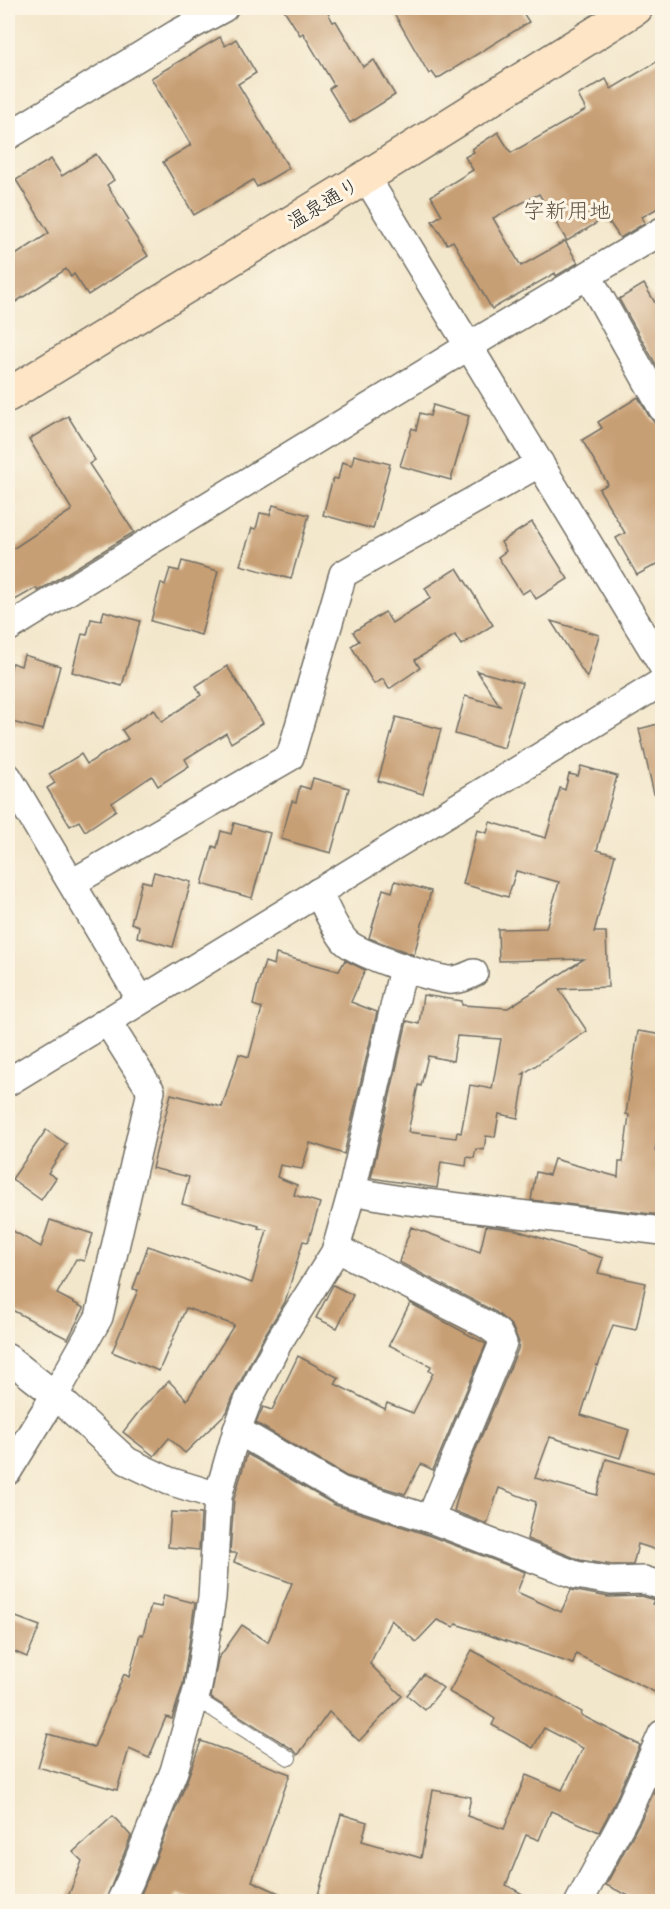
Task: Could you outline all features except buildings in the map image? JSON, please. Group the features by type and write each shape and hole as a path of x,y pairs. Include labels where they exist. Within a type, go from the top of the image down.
{"street":[{"path":"8,136 176,34 224,8"},
{"name":"温泉通り","path":"8,395 366,177 636,8"},
{"path":"366,177 663,665"},
{"path":"8,628 469,346 663,231"},
{"path":"588,276 663,408"},
{"path":"72,883 290,757 343,574 540,463"},
{"path":"8,1082 663,682"},
{"path":"8,777 141,1000"},
{"path":"318,892 344,940 352,947 403,968 448,980 460,980 474,973"},
{"path":"120,1902 174,1771 195,1698 212,1598 218,1496 237,1430 248,1401 278,1343 336,1248 352,1191 403,968"},
{"path":"8,1471 55,1395 99,1317 151,1091 107,1021"},
{"path":"352,1191 400,1200 663,1232"},
{"path":"336,1248 487,1325 498,1333 503,1343 430,1519"},
{"path":"8,1358 55,1395 127,1461 169,1481 218,1496"},
{"path":"237,1430 340,1490 430,1519 576,1575 611,1581 644,1580 663,1586"},
{"path":"579,1902 627,1813 663,1734"}],"lane":[{"path":"195,1698 290,1758"}],"district":[{"name":"字新用地","path":"567,210"}]}
